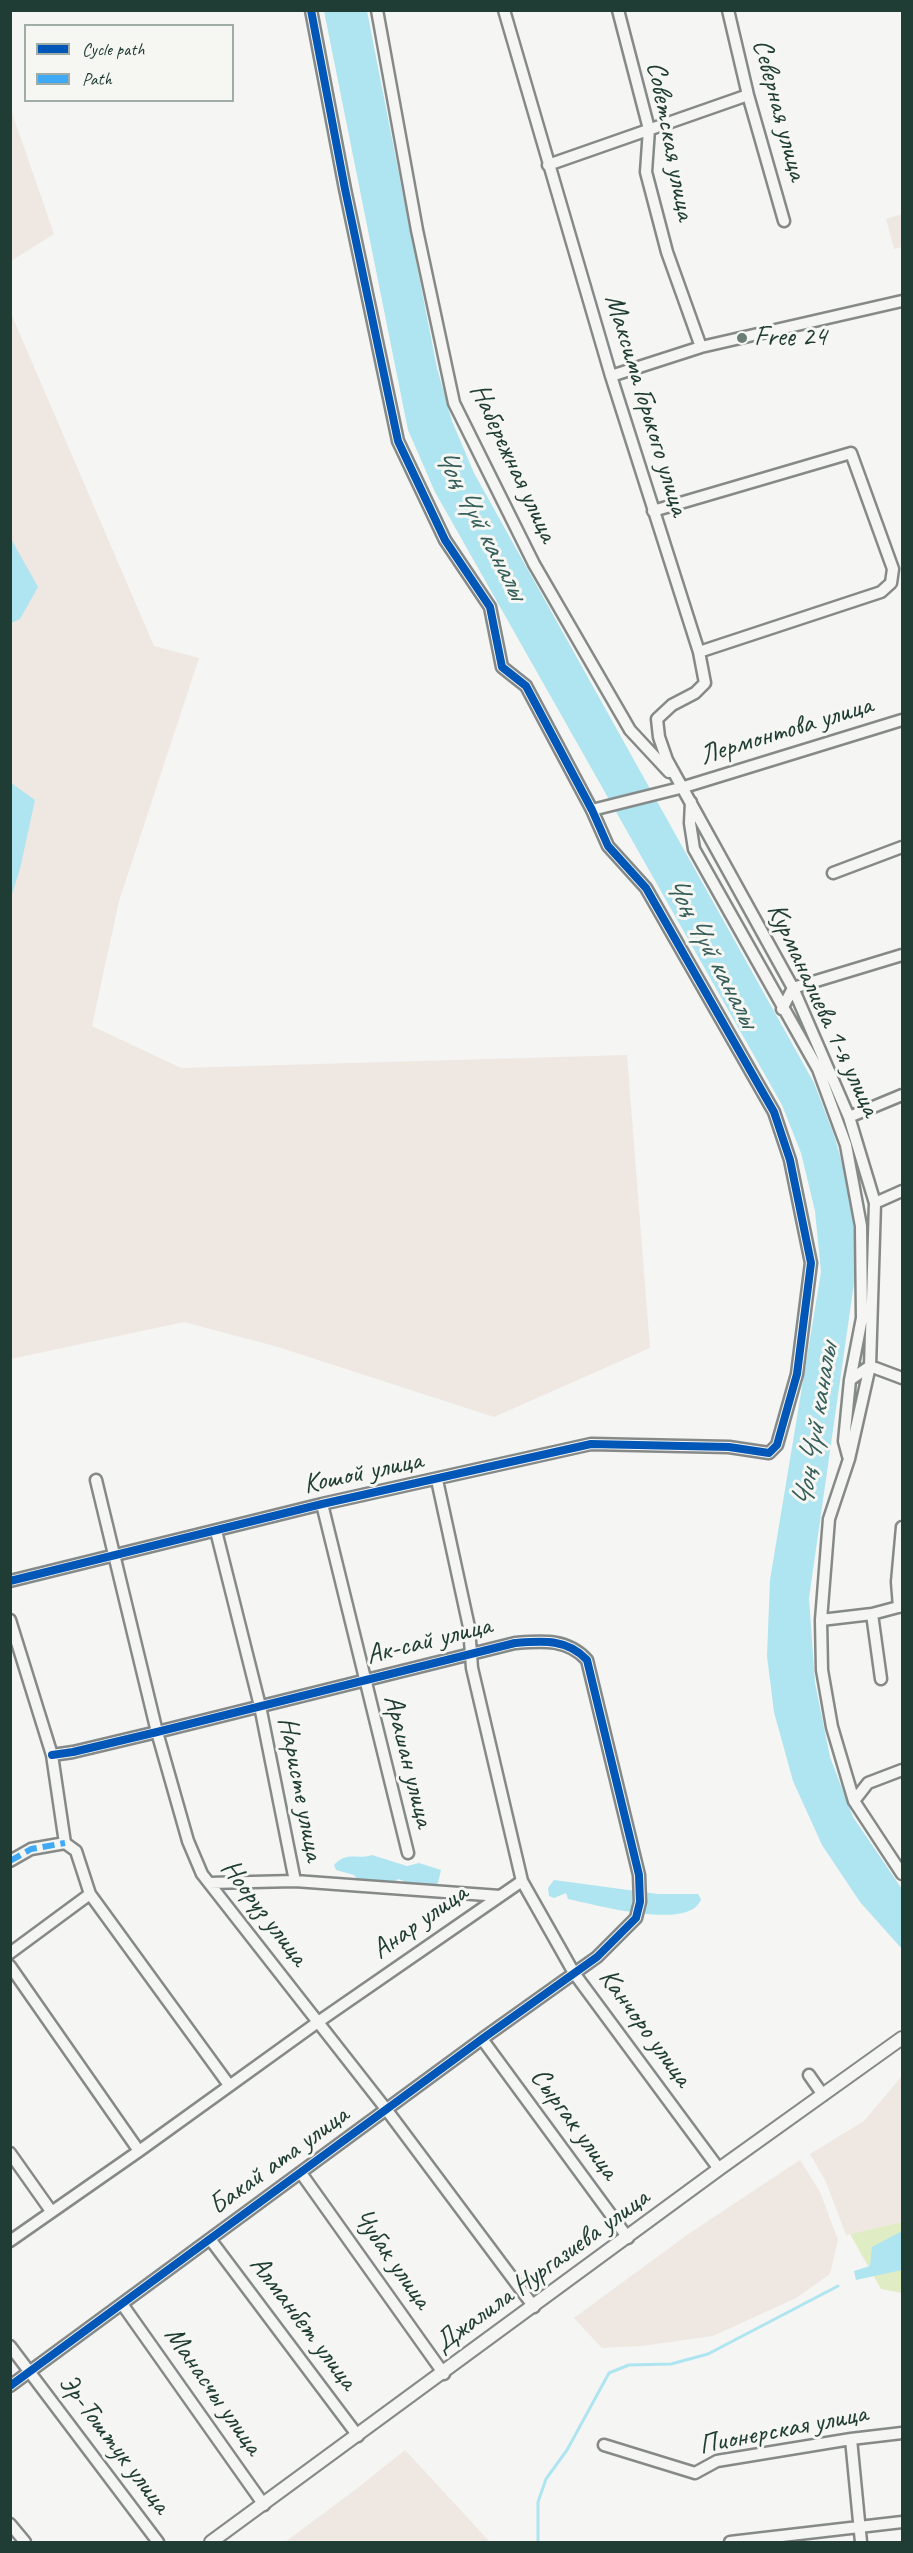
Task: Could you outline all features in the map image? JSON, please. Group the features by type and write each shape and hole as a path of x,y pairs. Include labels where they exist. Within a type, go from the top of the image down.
{"street":[{"path":"311,10 345,189 398,441 445,540 490,607 502,667 526,686 597,808"},
{"name":"Набережная улица","path":"377,10 417,230 454,403 534,564 630,730 684,788"},
{"name":"Максима Горького улица","path":"504,10 652,511 699,652 705,682 695,693 672,705 657,719 659,737 667,760 684,788"},
{"name":"Советская улица","path":"618,10 649,129 646,172 667,252 701,347"},
{"name":"Северная улица","path":"728,10 748,95 784,221"},
{"path":"548,165 748,95"},
{"path":"611,376 701,347 903,301"},
{"path":"652,511 851,453 893,569 891,583 881,592 699,652"},
{"name":"Лермонтова улица","path":"597,808 684,788 903,720"},
{"name":"Курманалиева 1-я улица","path":"684,788 793,988 849,1117 875,1203 870,1366 849,1460 829,1519 821,1620 822,1670 832,1727 854,1801 903,1874"},
{"path":"691,801 690,823 694,849 725,901 782,1009 818,1069 846,1145 861,1226 862,1318 849,1380 844,1440 849,1460"},
{"name":"Кошой улица","path":"10,1581 322,1504 591,1444 729,1447 769,1453 777,1445 796,1374 811,1263 790,1160 774,1112 646,888 608,846 597,808"},
{"path":"833,873 903,847"},
{"path":"782,1009 793,988 903,955"},
{"path":"849,1117 903,1095"},
{"path":"861,1226 875,1203 903,1191"},
{"path":"849,1380 870,1366 903,1378"},
{"name":"Нооруз улица","path":"96,1480 157,1732 188,1841 202,1874 386,2109 534,2307"},
{"path":"437,1480 469,1627 472,1668 522,1881"},
{"name":"Арашан улица","path":"322,1504 408,1853"},
{"path":"821,1620 872,1614 901,1607 897,1582 902,1527"},
{"name":"Наристе улица","path":"216,1531 260,1706 295,1881"},
{"path":"872,1614 881,1679"},
{"path":"10,1620 52,1755 65,1843 76,1851 90,1894 229,2085"},
{"name":"Ак-сай улица","path":"52,1755 157,1732 515,1643 546,1641 565,1644 578,1650 587,1660 640,1887 640,1902 636,1918 597,1957 574,1973"},
{"path":"854,1801 868,1783 903,1770"},
{"path":"10,1861 31,1849 65,1843"},
{"path":"209,1883 295,1881 500,1896"},
{"name":"Анар улица","path":"10,2241 318,2022 522,1881"},
{"name":"Канчоро улица","path":"522,1881 574,1973 719,2169"},
{"path":"10,1953 90,1894"},
{"path":"10,1966 139,2151"},
{"name":"Бакай ата улица","path":"10,2386 574,1973"},
{"name":"Джалила Нургазиева улица","path":"211,2542 444,2374 719,2169 903,2038"},
{"name":"Сыргак улица","path":"482,2039 628,2238"},
{"path":"808,2075 823,2095"},
{"path":"10,2153 51,2211"},
{"name":"Чубак улица","path":"301,2173 444,2374"},
{"name":"Алманбет улица","path":"210,2239 358,2436"},
{"name":"Манасчы улица","path":"122,2304 264,2505"},
{"name":"Эр-Тоштук улица","path":"10,2346 158,2542"},
{"name":"Пионерская улица","path":"604,2445 695,2473 717,2461 851,2439 903,2433"},
{"path":"851,2439 861,2542"},
{"path":"730,2542 903,2522"},
{"path":"10,2524 25,2542"}],"shaded area":[{"path":"11,110 54,234 10,261"},
{"path":"902,214 902,247 894,249 886,219"},
{"path":"10,311 154,646 199,658 119,901 92,1026 181,1068 627,1055 650,1348 494,1417 278,1347 184,1322 11,1359"},
{"path":"902,2076 902,2222 846,2235 826,2182 810,2154 864,2121"},
{"path":"800,2160 820,2192 838,2240 830,2274 796,2298 713,2336 642,2346 602,2348 574,2318 687,2235"},
{"path":"405,2450 490,2542 285,2542 355,2490"}],"green space":[{"path":"902,2222 902,2293 881,2289 850,2234"}],"water":[{"name":"Чоң Чүй каналы","path":"324,11 367,11 437,368 452,421 474,473 814,1083 834,1135 852,1197 856,1269 809,1598 815,1683 830,1757 853,1817 902,1889 902,1949 860,1902 822,1845 793,1781 774,1712 767,1656 770,1580 821,1272 815,1211 801,1153 782,1105 435,492 408,430"},
{"path":"10,537 38,587 20,619 11,623"},
{"path":"11,783 35,800 20,869 11,897"},
{"path":"372,1855 407,1866 419,1863 441,1870 438,1883 428,1889 402,1886 404,1881 398,1879 392,1885 361,1883 354,1875 336,1870 334,1865 343,1858"},
{"path":"554,1880 658,1894 698,1894 701,1899 693,1909 680,1914 640,1913 568,1899 566,1893 554,1898 549,1896 548,1888"},
{"path":"902,2231 902,2270 856,2280 854,2271 870,2266 872,2247"}],"waterway":[{"path":"538,2542 538,2502 546,2479 567,2450 609,2373 629,2365 671,2364 708,2354 838,2286"}],"marked path":[{"path":"10,1861 31,1849 65,1843"}],"cycle path":[{"path":"10,1581 322,1504 591,1444 729,1447 769,1453 777,1445 797,1374 811,1263 790,1160 774,1112 646,888 608,846 592,810 526,686 502,667 490,607 445,540 398,441 345,189 311,10"},
{"path":"10,2386 597,1957 636,1918 640,1902 639,1875 587,1660 562,1644 553,1642 515,1643 157,1732 52,1755"}],"place":[{"name":"Free 24","path":"742,338"}]}
